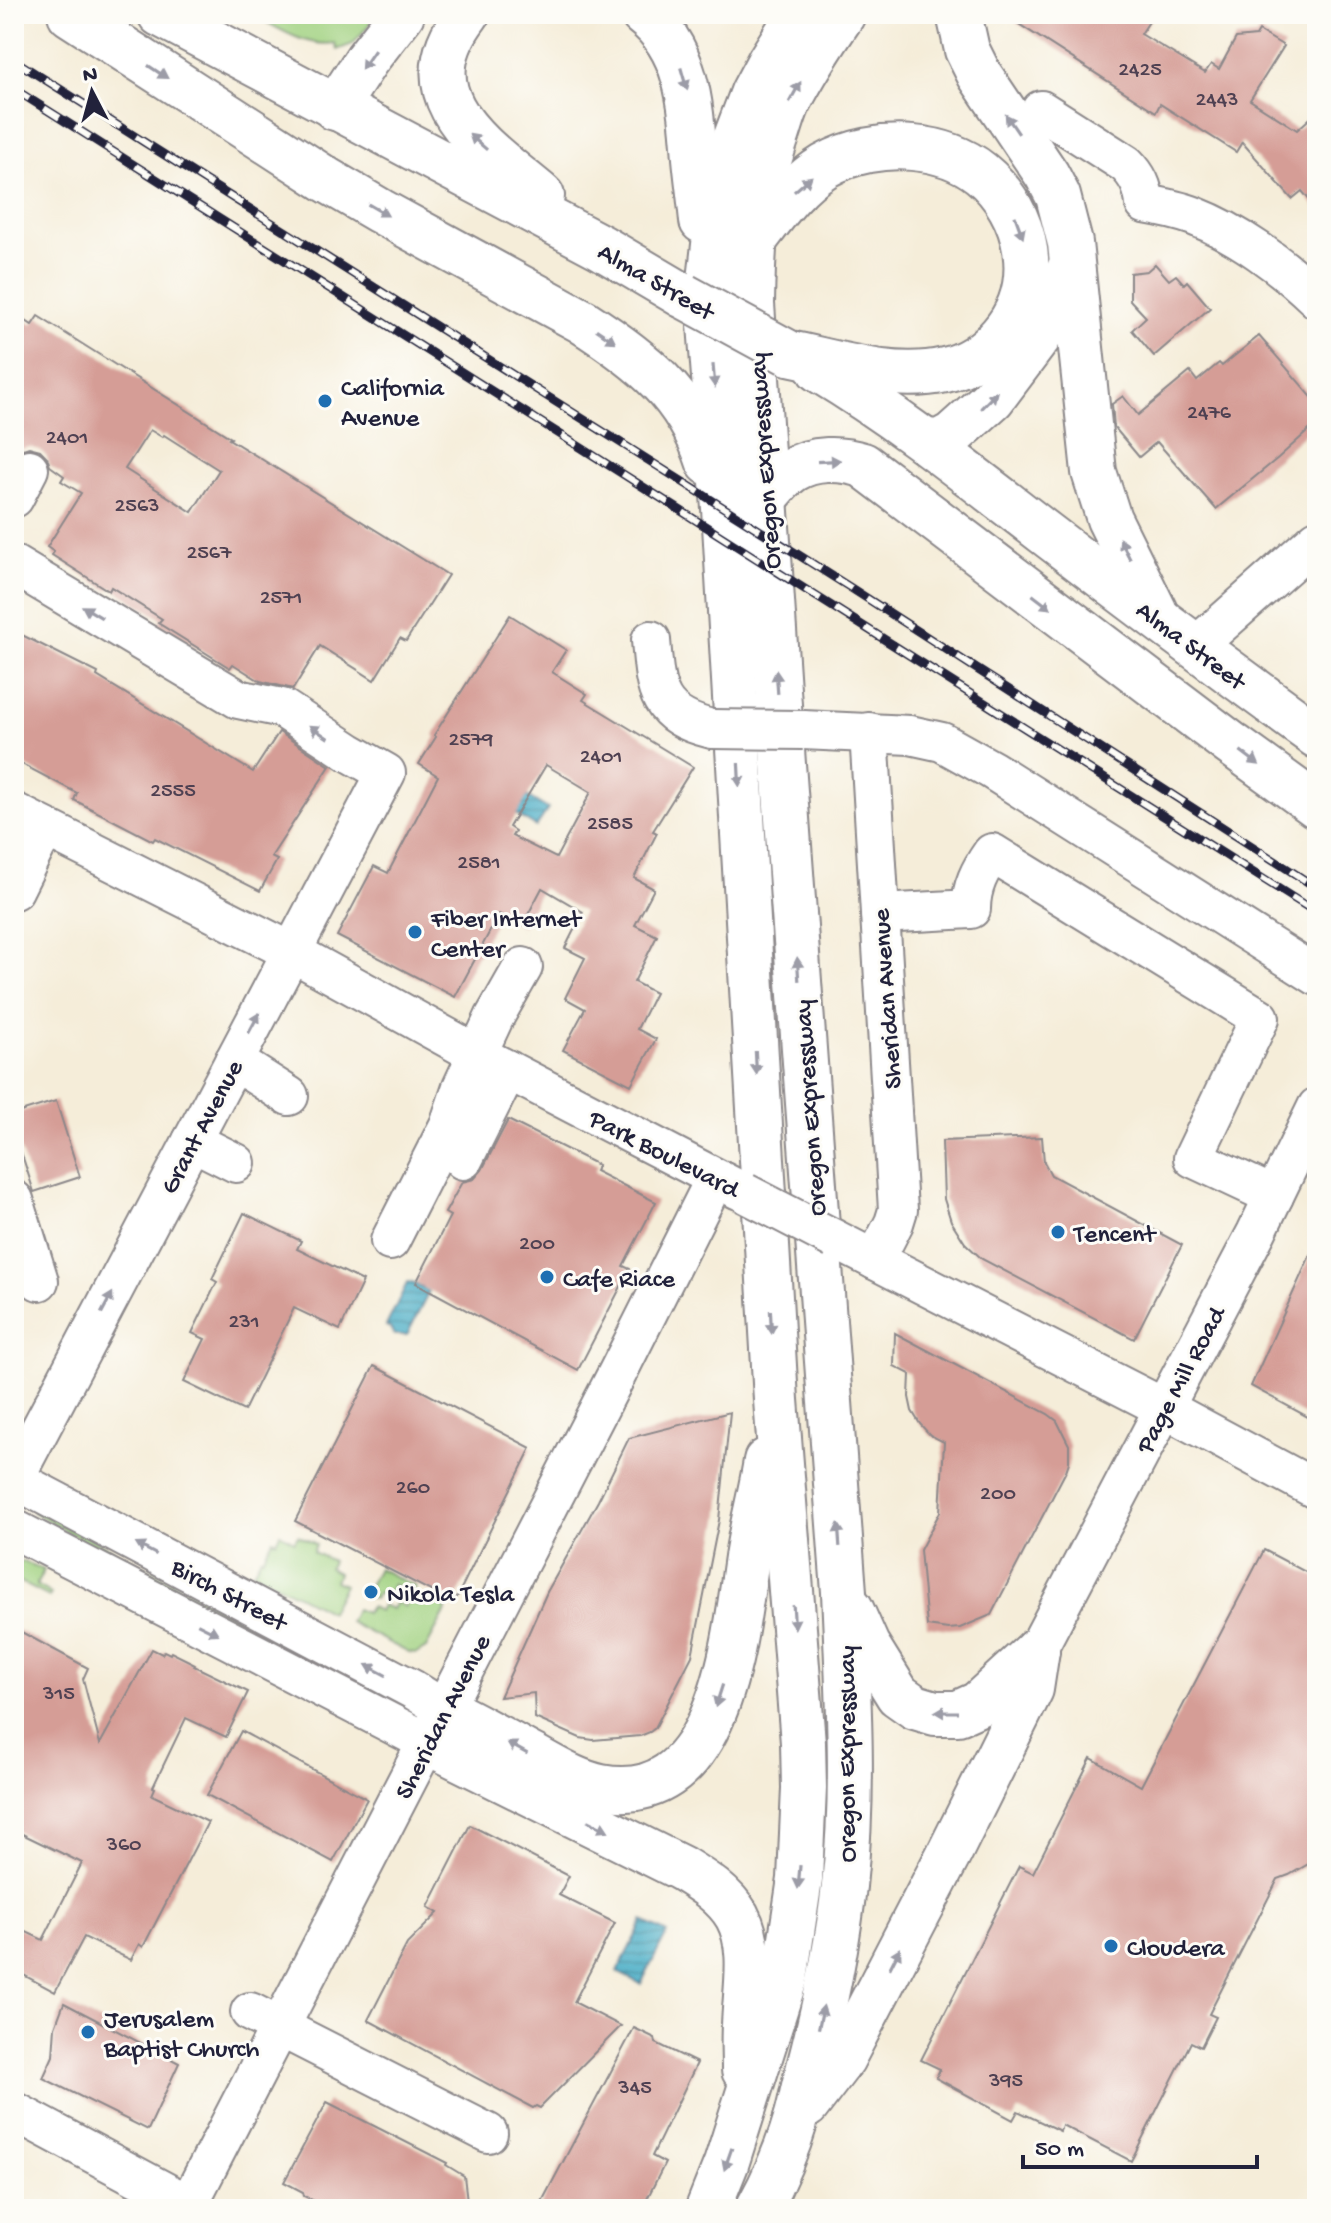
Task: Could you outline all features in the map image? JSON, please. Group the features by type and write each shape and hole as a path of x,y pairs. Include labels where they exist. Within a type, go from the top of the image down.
{"main road":[{"path":"70,14 327,180 582,321 634,357 678,399 708,457 745,503 809,462 848,460 863,465 1317,806"},
{"name":"Alma Street","path":"160,14 696,297 865,399 927,442 1317,736"},
{"path":"335,108 402,14"},
{"path":"467,14 457,27 447,52 444,72 446,94 455,115 469,134 601,247"},
{"path":"643,14 667,40 680,62 687,86 700,197 696,297"},
{"name":"Oregon Expressway","path":"758,2209 775,2179 796,2120 828,1986 844,1885 850,1766 844,1592 745,503 696,297 728,158 753,92 799,14"},
{"name":"Oregon Expressway","path":"708,2209 726,2164 785,1978 800,1879 803,1833 803,1743 776,1400 745,503 753,243 759,193 787,107 843,14"},
{"path":"959,14 967,50 979,74 1058,196 1070,243 1094,472 1109,519 1158,619"},
{"path":"753,243 801,185 825,166 849,155 902,147 927,149 955,158 979,172 1013,210 1023,233 1027,258 1020,305 1009,326 992,345 972,359 949,369 902,374 789,353"},
{"path":"927,442 941,441 952,435 992,399 1038,338 1065,294 1070,243"},
{"path":"436,1725 600,1787 625,1790 652,1784 675,1772 694,1752 707,1729 729,1664 776,1400"},
{"path":"844,1592 867,1645 898,1695 915,1707 935,1713 958,1713 978,1704 1037,1650"},
{"path":"796,2120 843,2058 943,1865 1031,1689 1037,1650"},
{"path":"436,1725 706,1883 723,1898 737,1916 745,1936 744,2107"}],"street":[{"path":"1041,110 1126,164 1137,175 1145,204 1192,215 1215,226 1273,262 1317,299"},
{"path":"1195,647 1317,539"},
{"name":"Grant Avenue","path":"14,565 238,699 282,708 386,773 14,1479"},
{"path":"651,640 654,680 662,701 674,715 712,729 869,732 942,742 967,754 1317,976"},
{"name":"Sheridan Avenue","path":"869,732 898,1210 875,1260"},
{"path":"14,890 29,820"},
{"name":"Park Boulevard","path":"29,820 292,952 493,1062 1317,1490"},
{"path":"880,914 971,909 971,896 980,871 992,853 1260,1018 1193,1158 1274,1196"},
{"path":"463,1160 493,1062 494,1018 523,967"},
{"path":"234,1061 289,1096"},
{"path":"390,1241 449,1125 462,1087 493,1062"},
{"name":"Page Mill Road","path":"1037,1650 1274,1196 1317,1107"},
{"path":"192,1141 236,1163"},
{"name":"Sheridan Avenue","path":"190,2208 247,2056 331,1893 436,1725 730,1186"},
{"path":"14,1200 39,1281"},
{"name":"Birch Street","path":"14,1479 412,1689 436,1725"},
{"name":"Birch Street","path":"14,1529 436,1725"},
{"path":"265,2020 488,2133"},
{"path":"14,2111 190,2208"}],"green space":[{"path":"251,14 378,14 353,44 337,50 335,43 302,39"},
{"path":"34,1508 404,1706 405,1710 245,1633 33,1512"},
{"path":"280,1533 294,1541 298,1535 316,1544 313,1552 332,1561 329,1568 338,1573 335,1581 344,1585 330,1612 253,1572"},
{"path":"14,1563 44,1570 36,1585 51,1594 49,1597 14,1579"},
{"path":"378,1568 416,1587 412,1593 393,1584 387,1597 377,1593 374,1599 364,1595"},
{"path":"422,1599 445,1607 446,1611 426,1648 416,1654 349,1622 356,1609 365,1613 370,1607 379,1611 382,1605 392,1609 396,1602 405,1607 409,1601 418,1605"}],"water":[{"path":"512,787 548,809 536,827 500,804"},
{"path":"411,1282 429,1292 407,1335 394,1335 386,1326 407,1283"},
{"path":"643,1921 667,1933 641,1984 617,1972"}],"building":[{"path":"1003,14 1154,14 1141,34 1205,73 1211,64 1219,69 1236,38 1256,36 1259,31 1284,46 1250,100 1297,130 1317,112 1317,209 1302,191 1292,199 1242,142 1236,152 1160,104 1156,112"},
{"path":"1155,264 1169,280 1176,275 1184,284 1187,281 1210,308 1154,356 1132,330 1146,317 1130,300 1130,273 1147,271"},
{"path":"14,313 32,325 38,316 448,575 406,641 400,638 374,680 320,646 293,689 260,681 233,664 230,668 158,623 162,619 111,587 109,591 52,555 54,552 47,547 81,493 61,481 64,476 50,466 40,450 23,449 14,443","holes":["150,430 162,437 164,435 219,470 192,512 125,469"]},
{"path":"1259,336 1317,403 1317,423 1216,509 1157,442 1139,457 1114,427 1112,404 1123,396 1138,415 1190,372 1197,381 1219,363 1222,366"},
{"path":"510,615 566,650 552,672 587,694 583,700 693,767 653,831 657,833 634,878 654,889 635,925 657,936 634,982 655,993 637,1029 656,1039 631,1085 563,1050 585,1009 565,998 585,958 565,948 583,912 542,888 522,926 499,914 455,997 337,936 374,866 388,873 438,776 419,764 436,737 434,735","holes":["546,765 591,792 556,858 512,836 515,831 509,827"]},
{"path":"14,631 98,673 97,676 253,772 279,732 330,766 271,857 277,860 260,891 74,800 77,793 14,760"},
{"path":"56,1101 80,1177 34,1192 14,1130 14,1114"},
{"path":"508,1120 598,1165 595,1171 656,1202 623,1266 630,1269 578,1370 416,1283 450,1216 445,1213 462,1182 474,1179 482,1170"},
{"name":"Tencent","path":"1042,1137 1044,1162 1051,1175 1182,1245 1134,1339 982,1259 965,1243 951,1221 944,1199 942,1141"},
{"path":"244,1213 301,1241 297,1249 363,1281 340,1330 294,1308 244,1411 184,1382 205,1339 192,1333 217,1282 212,1279"},
{"path":"1317,1240 1317,1422 1251,1386"},
{"path":"895,1333 1048,1414 1057,1421 1069,1445 1066,1471 991,1615 960,1628 927,1626 920,1550 940,1512 944,1442 930,1435 912,1411 910,1374 894,1366"},
{"path":"374,1366 531,1448 454,1603 295,1521"},
{"path":"730,1412 719,1520 692,1656 655,1728 640,1736 593,1740 580,1738 535,1718 534,1693 500,1697 547,1592 629,1438"},
{"name":"Cloudera","path":"1264,1550 1317,1578 1317,1859 1278,1879 1209,2014 1216,2017 1201,2047 1191,2042 1131,2161 1062,2125 1060,2131 1018,2111 1013,2120 936,2078 940,2069 921,2060 1019,1866 1033,1873 1091,1758 1141,1786"},
{"path":"14,1628 88,1668 83,1679 100,1744 152,1649 162,1654 164,1651 171,1652 248,1692 226,1737 186,1718 153,1787 152,1795 208,1822 143,1947 139,1944 131,1960 84,1937 55,1992 14,1970 14,1926 43,1940 82,1863 14,1830"},
{"path":"241,1731 367,1799 333,1862 207,1795"},
{"path":"470,1825 569,1876 559,1895 615,1923 574,2002 621,2026 540,2108 533,2108 368,2020 407,1944 438,1913 428,1907"},
{"name":"Jerusalem Baptist Church","path":"64,2003 179,2063 148,2130 43,2078 53,2056 55,2027"},
{"path":"634,2028 655,2038 656,2043 697,2063 652,2156 665,2163 642,2209 538,2209"},
{"path":"327,2102 447,2163 464,2176 468,2209 330,2209 284,2182"}],"railway":[{"path":"14,60 851,588 1317,888"},
{"path":"14,89 1317,913"}],"place":[{"name":"California Avenue","path":"325,401"},
{"name":"Fiber Internet Center","path":"415,932"},
{"name":"Tencent","path":"1058,1232"},
{"name":"Cafe Riace","path":"547,1277"},
{"name":"Nikola Tesla","path":"371,1592"},
{"name":"Cloudera","path":"1111,1946"},
{"name":"Jerusalem Baptist Church","path":"88,2032"}]}
